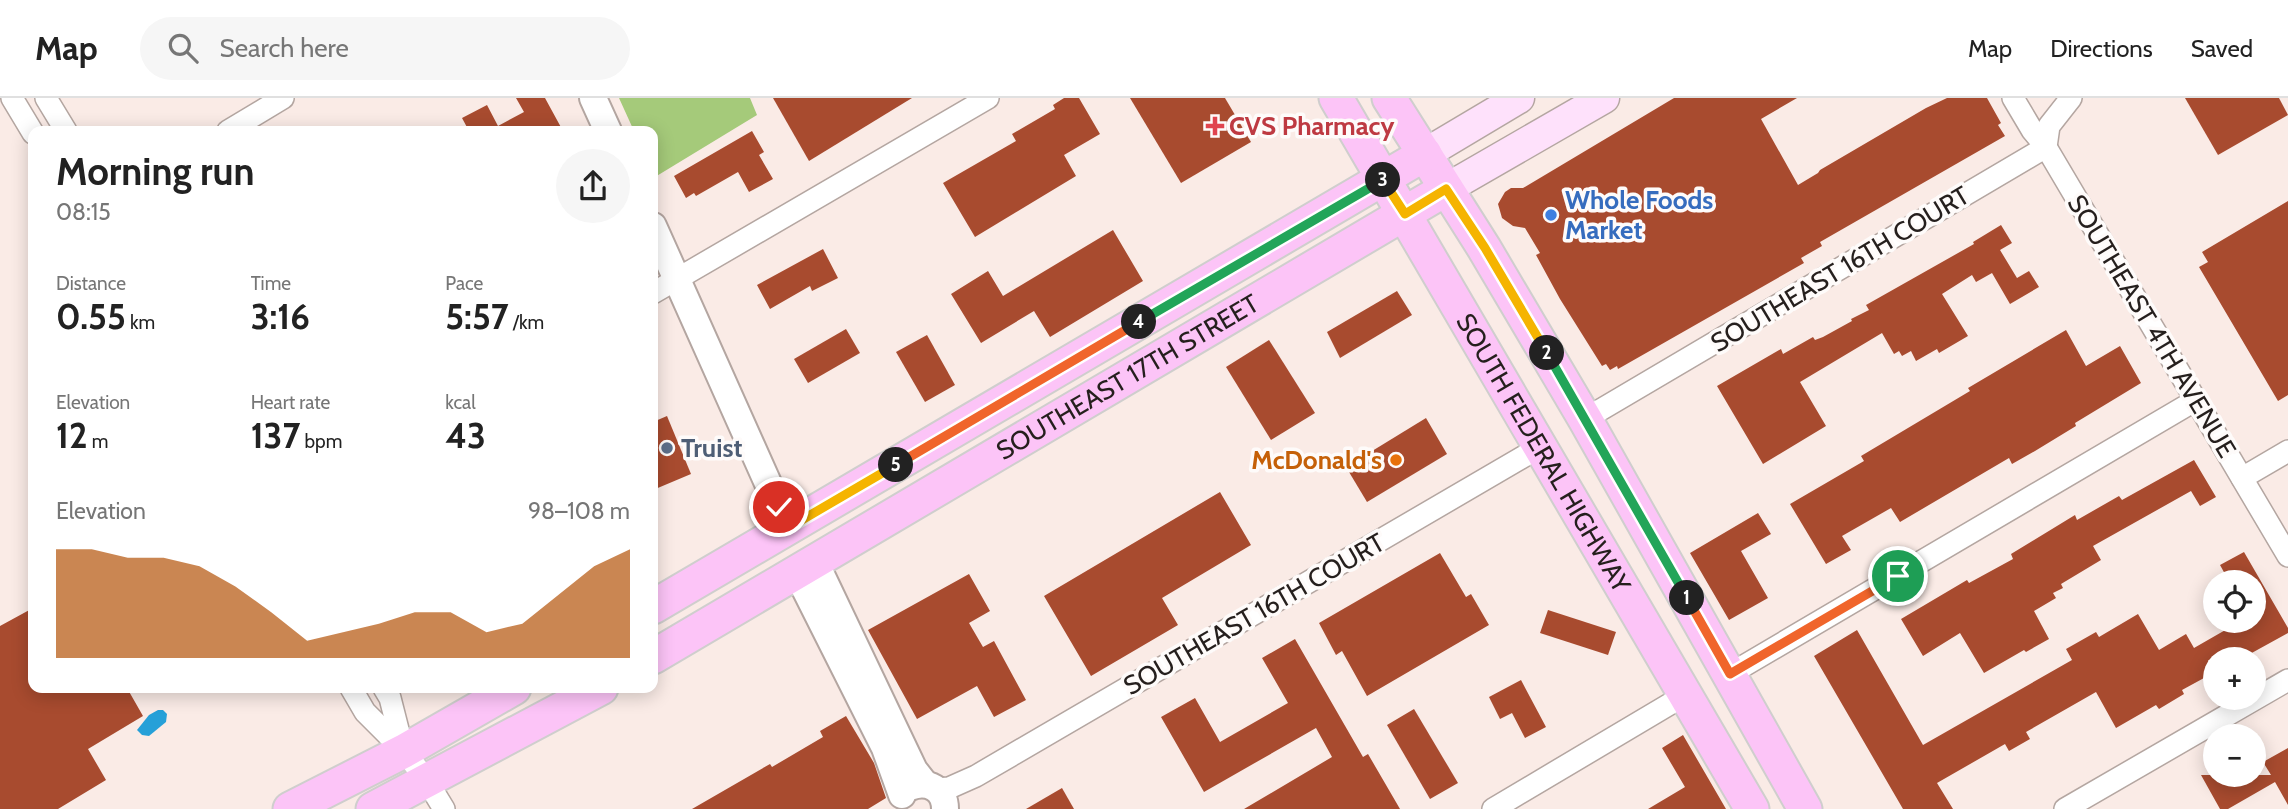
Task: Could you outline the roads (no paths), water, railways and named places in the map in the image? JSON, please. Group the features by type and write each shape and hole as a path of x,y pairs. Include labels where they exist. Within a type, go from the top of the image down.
{"main road":[{"name":"SOUTH FEDERAL HIGHWAY","path":"1336,98 1752,809"},
{"name":"SOUTH FEDERAL HIGHWAY","path":"1389,98 1485,248 1585,419 1805,809"},
{"name":"SOUTHEAST 17TH STREET","path":"658,604 1519,98"},
{"name":"SOUTHEAST 17TH STREET","path":"658,654 1604,98"},
{"path":"754,597 775,565 788,528"},
{"path":"290,809 404,751 505,693"},
{"path":"373,809 435,795 593,693"}],"street":[{"path":"12,98 29,126"},
{"path":"46,98 63,126"},
{"path":"236,126 284,98"},
{"path":"593,98 606,126"},
{"path":"658,290 988,98"},
{"name":"SOUTHEAST 4TH AVENUE","path":"2013,98 2032,130 2046,147 2288,556"},
{"path":"2046,147 2049,126 2071,98"},
{"name":"SOUTHEAST 16TH COURT","path":"1585,419 2046,147"},
{"path":"658,237 788,528"},
{"path":"1730,674 2196,400"},
{"name":"SOUTHEAST 16TH COURT","path":"925,799 968,781 1540,447"},
{"path":"2242,478 2288,451"},
{"path":"806,567 896,774 925,799"},
{"path":"2065,809 2288,680"},
{"path":"354,693 365,712 404,751 435,795"},
{"path":"387,693 404,751"},
{"path":"1493,809 1685,695"}],"water":[{"path":"158,710 167,714 166,722 149,736 142,735 137,730 149,715"}],"place":[{"name":"CVS Pharmacy","path":"1215,126"},
{"name":"Whole Foods Market","path":"1551,215"},
{"name":"Truist","path":"667,448"},
{"name":"McDonald's","path":"1396,460"}]}
